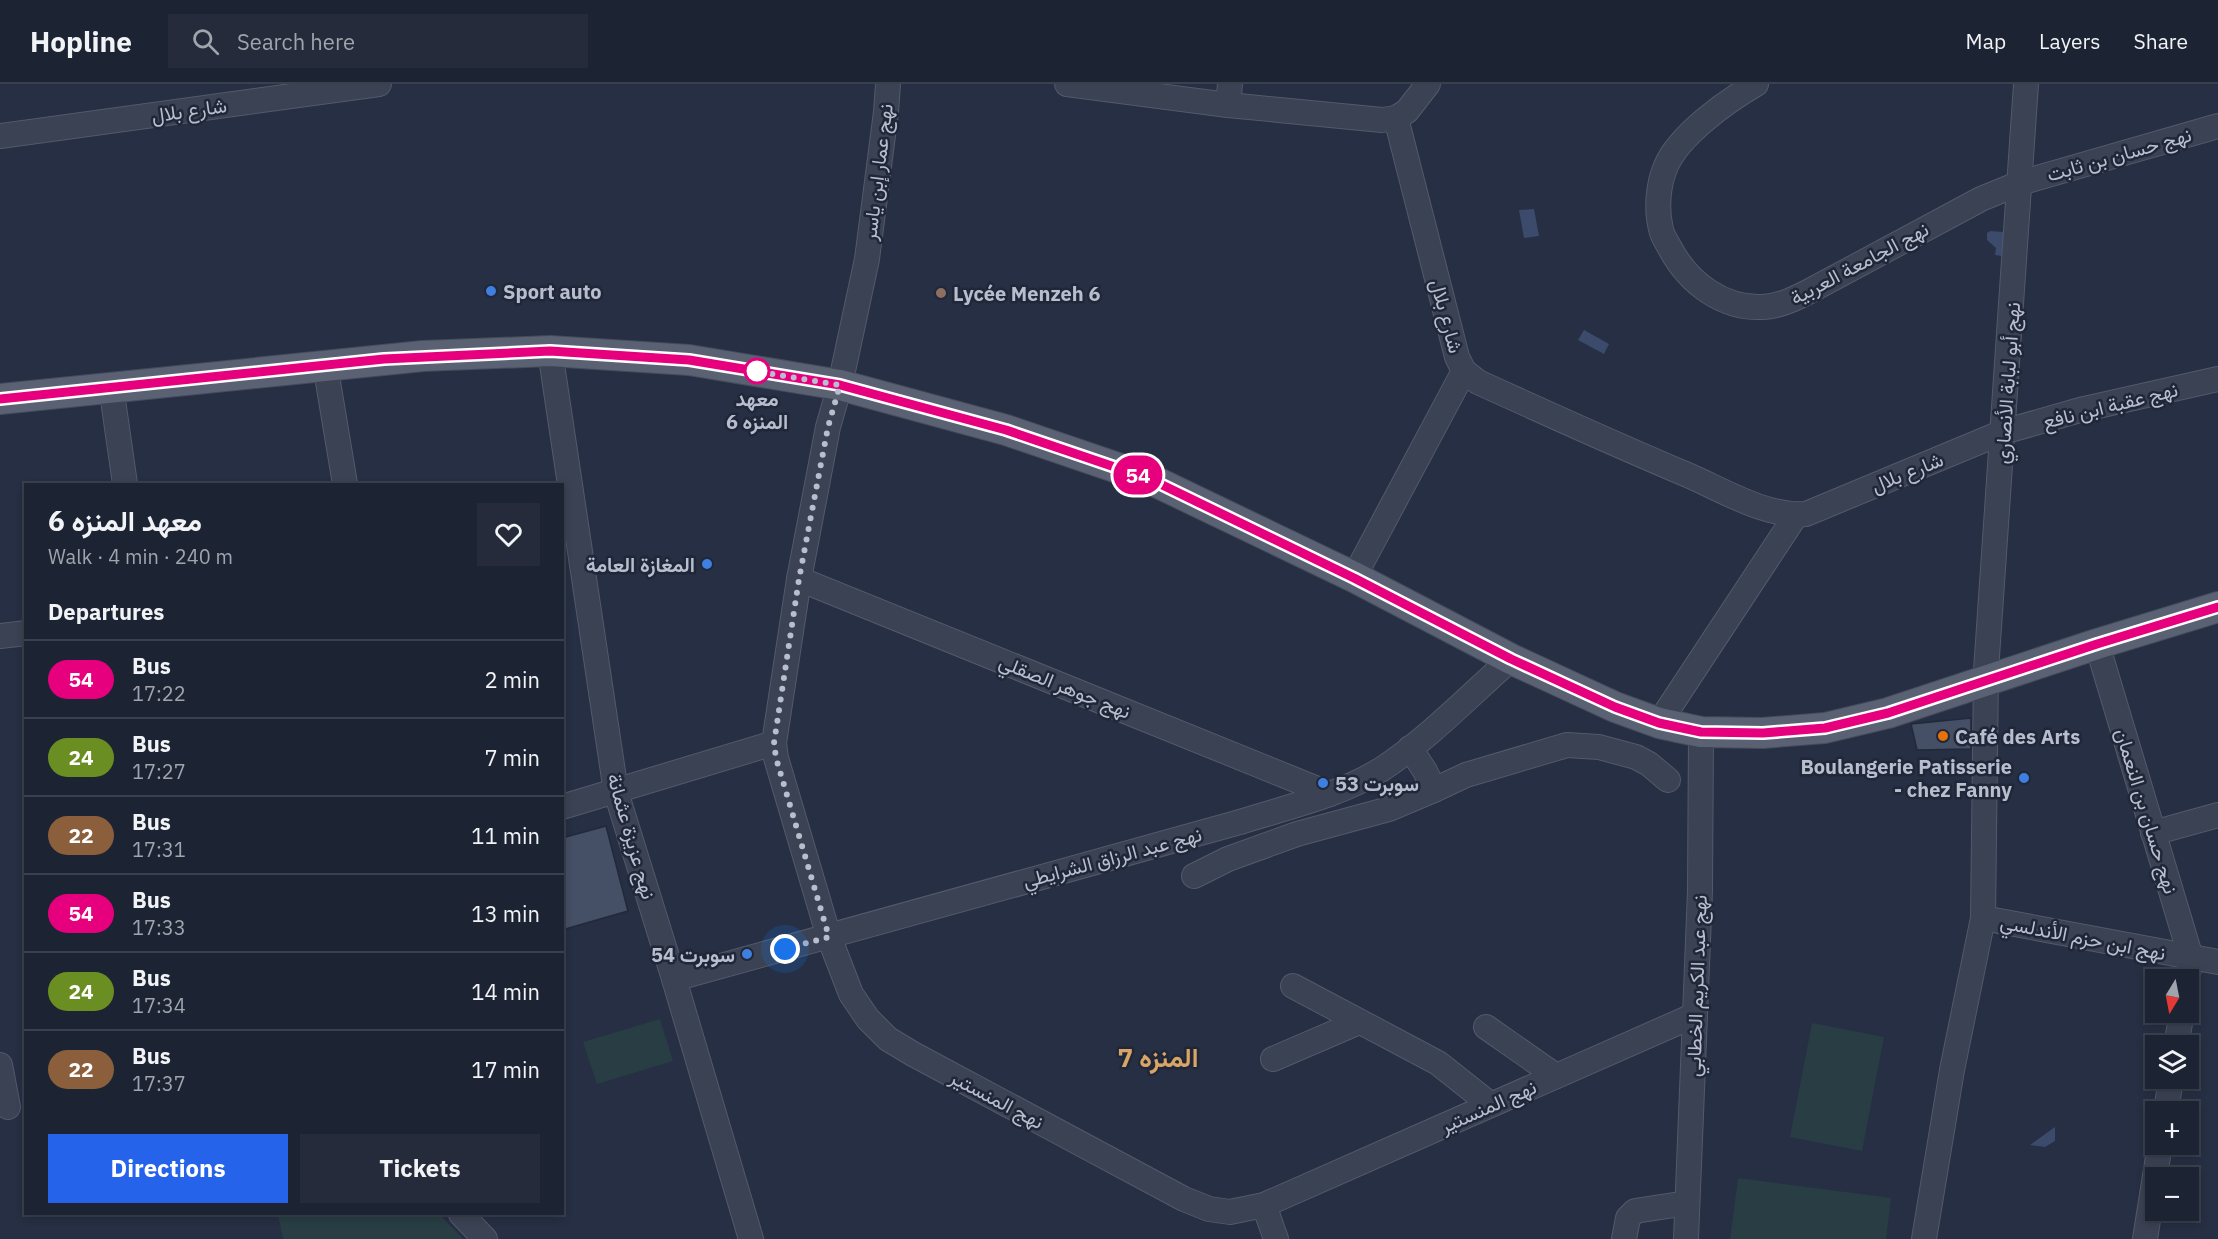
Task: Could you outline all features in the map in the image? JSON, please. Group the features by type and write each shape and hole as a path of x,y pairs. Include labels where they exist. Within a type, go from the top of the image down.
{"main road":[{"path":"0,399 325,364 423,356 550,351 689,360 840,385 1006,430 1150,479 1354,578 1511,659 1615,707 1659,723 1701,732 1763,733 1825,728 1888,713 2218,607"}],"street":[{"name":"شارع بلال","path":"0,136 379,84"},
{"name":"نهج عمار إبن ياسر","path":"840,385 867,259 888,84"},
{"path":"1067,84 1229,95 1382,120 1396,118 1407,111 1428,84"},
{"name":"نهج الجامعة العربية","path":"1756,84 1739,94 1691,131 1666,166 1658,201 1661,231 1679,264 1701,288 1733,303 1761,307 1781,304 1806,293 1981,199 2020,183"},
{"name":"نهج أبو لبابة الأنصاري","path":"1924,1239 1952,1070 1983,918 1986,681 2026,84"},
{"name":"شارع بلال","path":"1396,118 1457,357 1464,371 1478,382 1768,510 1796,515 1806,514 2003,432"},
{"name":"نهج حسان بن ثابت","path":"2020,183 2218,126"},
{"name":"نهج عزيزة عثمانة","path":"550,351 616,792 751,1239"},
{"path":"325,364 345,483"},
{"path":"1354,578 1464,371"},
{"name":"نهج عقبة ابن نافع","path":"2003,432 2080,410 2218,379"},
{"name":"نهج المنستير","path":"840,385 828,427 799,579 774,743 776,758 829,937 851,994 868,1019 888,1039 1184,1199 1209,1209 1230,1212 1264,1205 1695,1015"},
{"path":"111,386 125,483"},
{"path":"1659,723 1796,515"},
{"name":"نهج جوهر الصقلي","path":"799,579 1330,794"},
{"path":"0,636 24,633"},
{"name":"نهج حسان بن النعمان","path":"2097,644 2153,833 2189,969"},
{"name":"نهج عبد الرزاق الشرايطي","path":"674,979 1239,822 1330,794 1380,770 1410,748 1511,659"},
{"name":"نهج عبد الكريم الخطابي","path":"1686,1239 1700,891 1701,732"},
{"path":"564,806 774,743"},
{"path":"1194,876 1228,860 1297,834 1389,809 1466,775 1567,745 1599,747 1636,757 1649,764 1668,780"},
{"path":"1410,748 1434,790"},
{"path":"2153,833 2218,815"},
{"name":"نهج ابن حزم الأندلسي","path":"1983,918 2189,969 2218,962"},
{"path":"1293,986 1438,1063 1491,1105"},
{"path":"1273,1059 1359,1022"},
{"path":"1486,1027 1556,1076"},
{"path":"0,1065 11,1106"},
{"path":"2145,1239 2158,1155"},
{"path":"1624,1239 1628,1218 1635,1211 1687,1203"},
{"path":"1264,1205 1276,1239"},
{"path":"462,1215 486,1239"}],"green space":[{"path":"660,1019 673,1061 597,1084 583,1042"},
{"path":"1812,1023 1884,1037 1862,1151 1790,1137"},
{"path":"1738,1178 1891,1198 1886,1239 1730,1239"},
{"path":"278,1215 440,1215 463,1239 283,1239"}],"water":[{"path":"1534,209 1539,236 1524,238 1519,210"},
{"path":"1990,231 2004,232 2002,256 1995,255 1996,248 1987,240 1987,233"},
{"path":"1584,330 1609,344 1604,354 1578,340"},
{"path":"2055,1127 2055,1141 2045,1147 2030,1145"}],"building":[{"name":"Café des Arts","path":"1971,718 1971,749 1917,750 1911,724"},
{"path":"606,826 628,911 564,929 564,837"}],"bus line":[{"name":"54","path":"0,399 325,364 423,356 550,351 689,360 840,385 1006,430 1150,479 1354,578 1511,659 1615,707 1659,723 1701,732 1763,733 1825,728 1888,713 2218,607"}],"place":[{"name":"Sport auto","path":"491,291"},
{"name":"Lycée Menzeh 6","path":"941,293"},
{"name":"معهد المنزه 6","path":"757,371"},
{"name":"المغازة العامة","path":"707,564"},
{"name":"Café des Arts","path":"1943,736"},
{"name":"Boulangerie Patisserie - chez Fanny","path":"2024,778"},
{"name":"سوبرت 53","path":"1323,783"},
{"name":"سوبرت 54","path":"747,954"}],"district":[{"name":"المنزه 7","path":"1158,1057"}],"route":[{"path":"757,371 754,371 840,385 828,427 799,579 774,743 776,758 829,937 785,949"}]}
